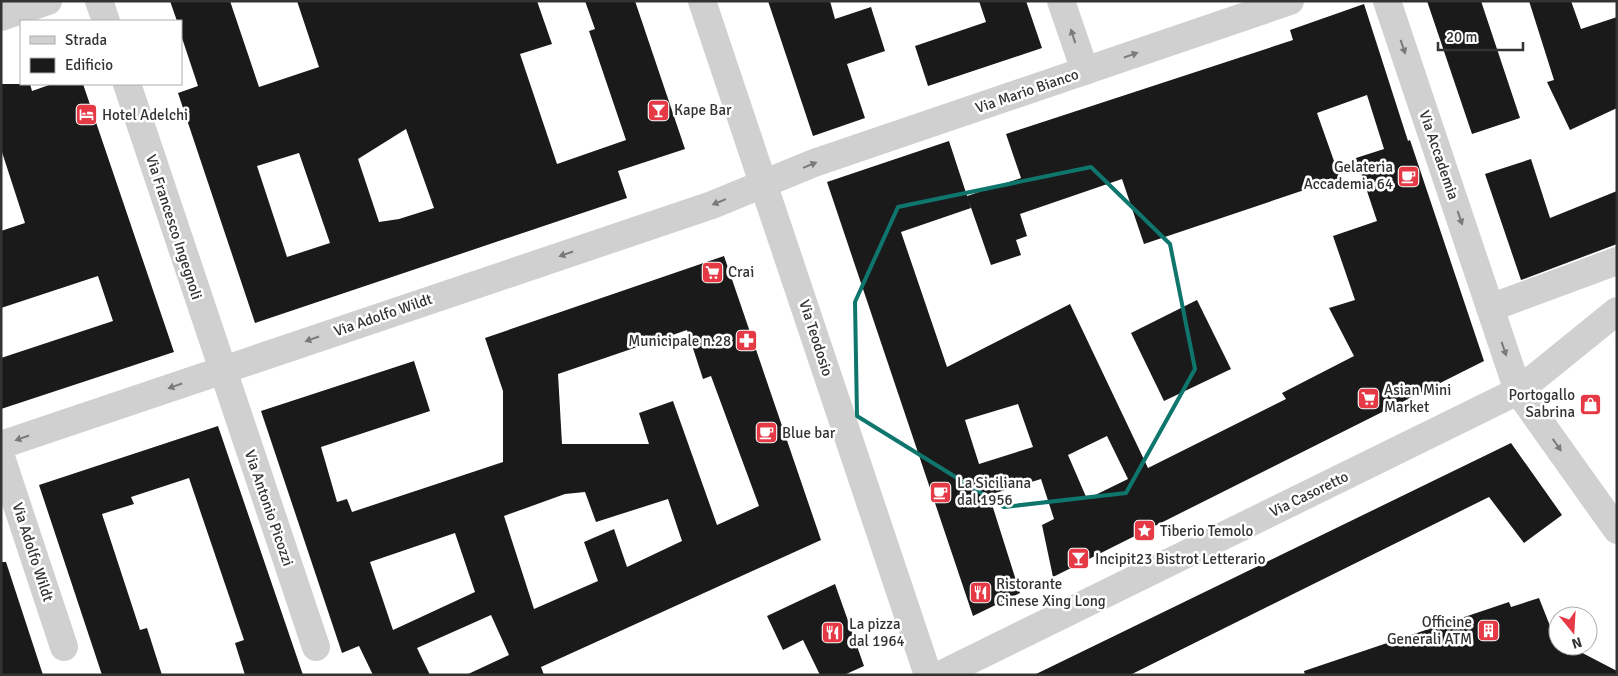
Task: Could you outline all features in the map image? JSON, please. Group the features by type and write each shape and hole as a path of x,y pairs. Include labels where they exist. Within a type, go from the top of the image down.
{"street":[{"path":"1,17 48,1"},
{"path":"99,1 106,20"},
{"name":"Via Teodosio","path":"702,1 765,184 928,675"},
{"path":"1062,1 1084,71"},
{"name":"Via Mario Bianco","path":"765,184 814,163 1290,1"},
{"name":"Via Accademia","path":"1387,1 1490,308"},
{"name":"Via Francesco Ingegnoli","path":"126,85 222,370"},
{"name":"Via Adolfo Wildt","path":"1,445 712,205 765,184"},
{"path":"1617,261 1490,308 1518,391 1617,530"},
{"name":"Via Casoretto","path":"940,675 1518,391 1617,311"},
{"name":"Via Antonio Picozzi","path":"222,370 316,647"},
{"name":"Via Adolfo Wildt","path":"1,457 64,647"}],"highlighted area":[{"path":"1091,167 1170,244 1195,369 1126,493 1004,507 857,416 855,302 898,207"}],"building":[{"path":"170,1 230,1 259,87 319,67 297,1 537,1 552,44 520,54 557,164 626,140 589,31 595,29 585,1 635,1 685,149 618,171 627,198 255,323 178,93 198,86 182,38 182,20 177,20","holes":["406,129 434,208 399,219 379,222 358,159","299,153 330,243 287,257 257,166"]},
{"path":"768,1 830,1 835,19 871,7 885,51 847,64 865,118 813,136"},
{"path":"979,1 1026,1 1042,48 928,86 915,46 986,22"},
{"path":"1427,1 1481,1 1520,118 1472,134"},
{"path":"1529,1 1571,1 1581,29 1617,17 1617,108 1570,130 1547,82 1554,80"},
{"path":"1364,4 1408,141 1410,140 1484,361 1053,577 1042,525 1054,519 1041,479 989,495 1020,593 973,616 827,182 949,141 967,196 1021,178 1006,134 1293,40 1290,30","holes":["1367,95 1384,149 1356,158 1377,221 1333,236 1355,300 1329,308 1354,356 1282,393 1286,399 1148,468 1070,304 947,367 901,232 971,208 968,199 991,265 1021,255 1016,240 1027,236 1020,214 1122,179 1144,244 1340,178 1317,113","1018,404 1033,447 979,464 965,420","1107,436 1128,479 1087,499 1068,455"]},
{"path":"1,84 30,85 32,91 49,85 83,85 174,352 1,409 1,358 113,321 98,276 1,308 1,231 25,223 1,149"},
{"path":"1531,159 1550,218 1617,191 1617,244 1521,280 1485,174"},
{"path":"724,256 821,540 541,667 544,675 466,675 509,655 491,615 417,648 430,675 373,675 359,646 342,653 261,411 414,361 430,411 321,447 337,502 347,499 352,512 503,462 503,391 485,338","holes":["687,330 703,379 711,376 759,506 717,525 673,401 639,413 649,444 562,444 558,374","585,492 596,522 668,499 682,541 627,567 614,529 584,542 598,581 534,609 504,516 565,494","455,533 475,592 393,630 370,562"]},
{"path":"1197,300 1231,369 1164,401 1131,333"},
{"path":"218,426 303,675 245,675 235,643 244,640 189,478 131,497 134,504 102,514 140,630 147,628 162,675 102,675 39,485"},
{"path":"1511,443 1562,515 1524,543 1489,497 1130,675 1034,675"},
{"path":"1,562 6,562 43,675 1,675"},
{"path":"835,584 864,666 844,675 820,675 803,640 783,650 767,616"},
{"name":"Officine Generali ATM","path":"1539,598 1548,621 1548,656 1588,656 1617,671 1617,675 1305,675 1304,671 1509,602 1511,607"}],"place":[{"name":"Kape Bar","path":"658,110"},
{"name":"Hotel Adelchi","path":"86,115"},
{"name":"Gelateria Accademia 64","path":"1409,176"},
{"name":"Crai","path":"712,272"},
{"name":"Municipale n.28","path":"747,341"},
{"name":"Asian Mini Market","path":"1368,399"},
{"name":"Portogallo Sabrina","path":"1591,404"},
{"name":"Blue bar","path":"766,433"},
{"name":"La Siciliana dal 1956","path":"941,492"},
{"name":"Tiberio Temolo","path":"1144,531"},
{"name":"Incipit23 Bistrot Letterario","path":"1079,559"},
{"name":"Ristorante Cinese Xing Long","path":"980,593"},
{"name":"Officine Generali ATM","path":"1488,631"},
{"name":"La pizza dal 1964","path":"833,633"}]}
